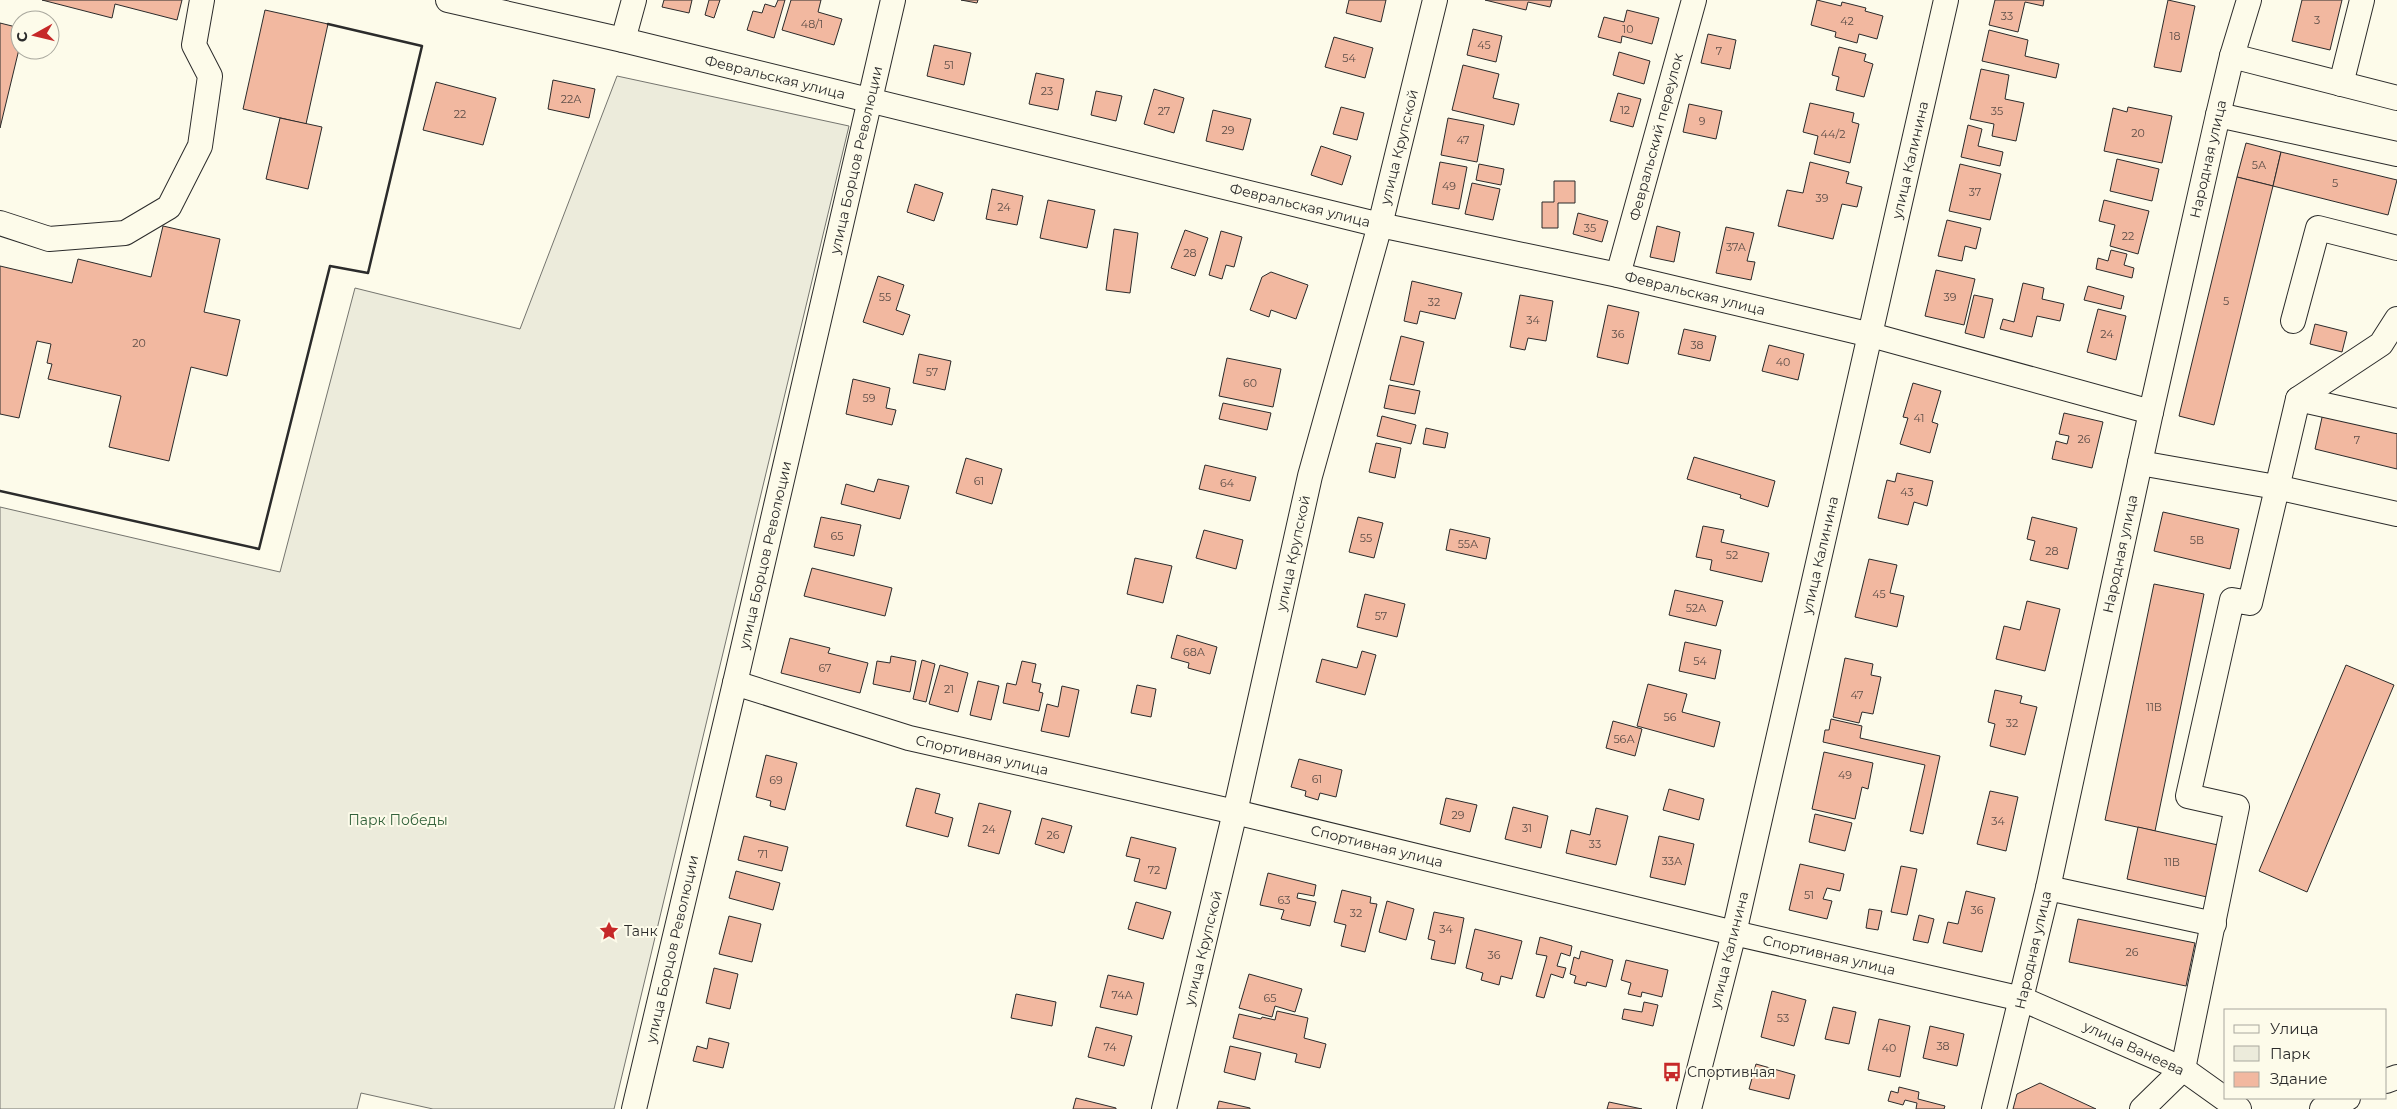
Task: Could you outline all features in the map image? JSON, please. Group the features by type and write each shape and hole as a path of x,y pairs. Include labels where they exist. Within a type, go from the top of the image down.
{"street":[{"path":"0,223 49,239 125,232 169,207 200,146 210,76 194,45 202,0"},
{"name":"Февральская улица","path":"448,0 623,40 1380,225 1618,275 1871,335 2151,412"},
{"path":"623,40 634,0"},
{"name":"улица Борцов Революции","path":"634,1109 893,0"},
{"name":"улица Крупской","path":"1164,1109 1235,812 1310,476 1380,225 1435,0"},
{"name":"Февральский переулок","path":"1618,275 1694,0"},
{"name":"улица Калинина","path":"1690,1109 1734,933 1946,0"},
{"name":"Народная улица","path":"1994,1109 2048,888 2151,412 2218,115 2232,56 2250,0"},
{"path":"2341,84 2362,0"},
{"path":"2232,56 2397,98"},
{"path":"2218,115 2397,154"},
{"path":"2293,321 2318,228 2397,248"},
{"path":"2142,1109 2183,1069 2237,807 2188,796 2232,600 2250,603 2298,399 2381,344 2397,319"},
{"path":"2298,399 2397,421"},
{"path":"2140,463 2276,487 2397,514"},
{"name":"Спортивная улица","path":"735,683 909,738 1235,812 1734,933 2022,999"},
{"path":"2048,888 2214,924"},
{"name":"улица Ванеева","path":"2022,999 2183,1069 2224,1098"},
{"name":"улица Ванеева","path":"2225,1099 2239,1109"},
{"path":"2322,1109 2346,1099"}],"green space":[{"name":"Парк Победы","path":"617,76 849,126 614,1109 433,1109 361,1093 357,1109 0,1109 0,507 280,572 355,288 520,329"}],"building":[{"path":"42,0 182,0 177,20 115,4 112,18"},
{"path":"664,0 692,0 689,13 662,7"},
{"path":"709,0 720,0 714,18 705,15"},
{"path":"778,0 785,0 774,38 747,30 753,11 762,13 765,4 775,7"},
{"path":"791,0 821,0 818,12 842,19 834,45 782,30"},
{"path":"961,0 978,0 977,3"},
{"path":"1349,0 1386,0 1381,22 1346,13"},
{"path":"1485,0 1552,0 1550,7 1528,2 1526,10"},
{"path":"1817,0 1841,6 1842,2 1866,8 1865,11 1883,16 1877,39 1859,34 1857,43 1835,37 1836,32 1811,25"},
{"path":"1995,0 2044,0 2043,6 2025,2 2018,32 1989,25"},
{"path":"2168,0 2195,6 2181,72 2154,67"},
{"path":"2302,0 2342,0 2330,50 2292,41"},
{"path":"265,10 328,24 306,124 243,109"},
{"path":"1627,10 1659,18 1652,44 1622,36 1621,43 1598,37 1604,17 1624,22"},
{"path":"0,23 10,26 10,60 16,60 0,128"},
{"path":"1473,29 1502,36 1496,62 1467,55"},
{"path":"1989,30 2028,40 2025,56 2059,64 2056,78 1982,61"},
{"path":"1708,34 1736,40 1730,69 1701,63"},
{"path":"1334,37 1373,48 1365,78 1325,67"},
{"path":"934,45 971,53 964,85 927,76"},
{"path":"1839,47 1866,54 1864,61 1873,64 1864,97 1836,90 1839,77 1832,75"},
{"path":"1619,52 1650,61 1644,84 1613,75"},
{"path":"1463,65 1499,74 1493,98 1519,104 1514,125 1452,110"},
{"path":"1981,69 2009,75 2005,99 2024,103 2016,141 1992,136 1994,124 1970,119"},
{"path":"1036,73 1064,79 1058,110 1029,104"},
{"path":"553,80 595,89 589,118 548,109"},
{"path":"436,82 496,98 483,145 423,130"},
{"path":"1154,89 1184,98 1174,133 1144,124"},
{"path":"1096,91 1122,96 1116,121 1091,115"},
{"path":"1618,93 1641,99 1633,127 1610,121"},
{"path":"1810,103 1854,113 1852,122 1859,124 1850,163 1814,154 1818,136 1803,132"},
{"path":"1689,104 1722,111 1716,139 1683,132"},
{"path":"1341,107 1364,113 1357,140 1333,134"},
{"path":"2128,107 2172,116 2162,163 2104,151 2113,108 2127,112"},
{"path":"1213,110 1251,119 1243,150 1206,141"},
{"path":"280,118 322,127 308,189 266,179"},
{"path":"1448,118 1484,125 1477,162 1441,155"},
{"path":"1968,125 1982,129 1978,146 2003,152 2000,166 1961,157"},
{"path":"2246,143 2281,152 2273,186 2237,177"},
{"path":"1321,146 1351,156 1342,185 1311,175"},
{"path":"2281,152 2397,180 2388,215 2273,186"},
{"path":"2117,159 2159,169 2152,201 2110,191"},
{"path":"1440,162 1467,167 1459,209 1432,204"},
{"path":"1810,162 1849,172 1846,183 1862,187 1857,207 1842,204 1833,239 1778,226 1787,190 1803,193"},
{"path":"1479,164 1504,169 1501,185 1476,180"},
{"path":"1960,164 2001,174 1990,220 1949,211"},
{"path":"2237,177 2273,186 2214,425 2179,416"},
{"path":"1554,181 1575,181 1575,203 1558,203 1558,228 1542,228 1542,202 1554,202"},
{"path":"1472,183 1500,189 1493,220 1465,214"},
{"path":"915,184 943,193 934,221 907,212"},
{"path":"992,189 1023,196 1017,225 986,219"},
{"path":"1048,200 1095,210 1087,248 1040,238"},
{"path":"2104,200 2149,211 2138,254 2110,246 2115,225 2099,221"},
{"path":"1578,213 1608,221 1602,242 1573,234"},
{"path":"1947,220 1981,228 1976,249 1965,246 1962,261 1938,256"},
{"path":"163,226 220,239 204,312 240,320 227,376 191,367 169,461 109,447 121,396 48,379 52,364 47,363 51,344 37,341 19,418 0,414 0,266 72,283 78,259 151,277"},
{"path":"1657,226 1680,232 1674,262 1650,257"},
{"path":"1726,227 1754,233 1747,261 1755,262 1751,280 1716,273"},
{"path":"1114,229 1138,233 1130,293 1106,290"},
{"path":"1185,230 1208,238 1195,276 1171,268"},
{"path":"1221,231 1242,237 1234,267 1226,265 1222,279 1209,275"},
{"path":"2111,250 2127,254 2124,265 2134,268 2132,278 2096,269 2098,258 2108,261"},
{"path":"1936,270 1975,279 1964,325 1925,316"},
{"path":"1271,272 1308,285 1296,319 1271,310 1269,317 1250,310 1262,277"},
{"path":"878,276 904,285 896,310 910,315 903,335 863,322"},
{"path":"1412,281 1462,293 1455,319 1420,311 1417,324 1404,321"},
{"path":"2023,283 2044,288 2042,299 2064,304 2060,321 2037,316 2032,337 2000,329 2003,319 2014,322"},
{"path":"2088,286 2124,296 2121,309 2084,300"},
{"path":"1520,295 1553,301 1546,341 1528,338 1525,350 1510,347"},
{"path":"1974,295 1993,299 1984,338 1965,333"},
{"path":"1608,305 1639,312 1628,364 1597,357"},
{"path":"2098,309 2126,316 2116,360 2087,352"},
{"path":"2315,324 2347,332 2342,352 2310,344"},
{"path":"1684,329 1716,336 1710,361 1678,354"},
{"path":"1401,336 1424,342 1414,385 1390,380"},
{"path":"1769,345 1804,354 1798,380 1762,371"},
{"path":"919,354 951,361 945,390 913,383"},
{"path":"1227,358 1281,369 1273,407 1219,396"},
{"path":"853,379 890,388 886,408 896,410 892,425 846,414"},
{"path":"1913,383 1941,391 1932,422 1938,424 1930,453 1900,444 1908,418 1903,417"},
{"path":"1389,385 1420,391 1415,414 1384,408"},
{"path":"1223,403 1271,413 1267,430 1219,419"},
{"path":"2064,413 2103,422 2092,468 2052,459 2056,441 2067,444 2069,436 2059,434"},
{"path":"2323,413 2397,431 2397,469 2315,449"},
{"path":"1382,416 1416,425 1411,444 1377,436"},
{"path":"1426,428 1448,433 1445,448 1423,444"},
{"path":"1376,443 1401,448 1395,478 1369,472"},
{"path":"1694,457 1775,481 1768,507 1740,498 1741,495 1687,479"},
{"path":"966,458 1002,469 992,504 956,493"},
{"path":"1205,465 1256,477 1250,501 1199,489"},
{"path":"1897,473 1933,481 1927,506 1914,502 1908,525 1878,518 1887,480 1895,482"},
{"path":"878,479 909,486 900,519 841,504 846,484 874,492"},
{"path":"2163,512 2239,529 2230,569 2154,551"},
{"path":"821,517 861,525 854,556 814,547"},
{"path":"1358,517 1383,523 1374,558 1349,552"},
{"path":"2032,517 2077,528 2068,569 2030,560 2035,541 2027,539"},
{"path":"1703,526 1724,530 1721,542 1769,553 1762,582 1710,570 1712,560 1696,557"},
{"path":"1450,529 1490,538 1486,559 1446,550"},
{"path":"1204,530 1243,540 1236,569 1196,558"},
{"path":"1135,558 1172,566 1163,603 1127,594"},
{"path":"1869,559 1897,565 1890,593 1904,596 1897,627 1855,617"},
{"path":"812,568 892,588 885,616 804,596"},
{"path":"2154,584 2204,594 2155,831 2105,820"},
{"path":"1675,590 1723,601 1716,626 1669,615"},
{"path":"1365,594 1405,604 1397,637 1357,627"},
{"path":"2027,601 2060,609 2045,671 1996,659 2004,626 2020,630"},
{"path":"1177,635 1217,647 1210,674 1188,668 1189,663 1171,658"},
{"path":"790,638 830,648 828,653 868,663 860,693 781,673"},
{"path":"1685,642 1721,650 1715,679 1679,671"},
{"path":"1362,651 1376,655 1365,695 1316,682 1322,659 1357,668"},
{"path":"891,656 916,661 910,692 873,684 877,661 890,663"},
{"path":"1845,658 1873,664 1871,675 1881,677 1873,714 1862,712 1859,723 1833,717"},
{"path":"922,660 935,664 926,702 913,699"},
{"path":"1022,661 1036,664 1032,682 1041,684 1039,692 1043,693 1039,711 1003,703 1007,683 1016,685"},
{"path":"940,665 968,673 958,712 929,704"},
{"path":"2346,665 2394,685 2307,892 2259,871"},
{"path":"978,681 999,686 991,720 970,715"},
{"path":"1648,684 1687,694 1682,712 1720,722 1714,747 1637,726"},
{"path":"1137,685 1156,689 1151,717 1131,713"},
{"path":"1062,686 1079,690 1069,737 1041,731 1047,704 1058,707"},
{"path":"1995,690 2022,696 2020,703 2037,707 2025,755 1990,746 1995,724 1988,722"},
{"path":"1831,719 1862,726 1860,738 1940,756 1923,834 1910,831 1925,765 1823,742 1825,730 1829,730"},
{"path":"1613,721 1642,729 1635,756 1606,748"},
{"path":"1824,752 1873,763 1868,789 1862,787 1855,819 1812,809"},
{"path":"766,755 797,763 785,810 770,806 771,801 756,797"},
{"path":"1299,759 1342,770 1336,797 1320,793 1318,800 1305,796 1306,791 1291,787"},
{"path":"916,788 940,794 935,813 953,818 948,837 906,826"},
{"path":"1669,789 1704,799 1699,820 1663,810"},
{"path":"1990,791 2018,797 2006,851 1977,844"},
{"path":"1446,798 1477,805 1470,832 1440,824"},
{"path":"979,803 1011,811 999,854 968,846"},
{"path":"1513,807 1548,816 1541,848 1505,839"},
{"path":"1596,808 1628,816 1616,865 1566,853 1571,830 1590,835"},
{"path":"1815,814 1852,823 1845,851 1809,842"},
{"path":"1042,818 1072,826 1064,853 1035,844"},
{"path":"2138,827 2218,845 2207,897 2127,879"},
{"path":"744,836 788,847 782,871 738,860"},
{"path":"1659,836 1694,844 1685,885 1650,877"},
{"path":"1131,837 1176,848 1166,889 1134,881 1140,859 1126,856"},
{"path":"1800,864 1844,874 1840,891 1827,888 1823,899 1832,901 1827,919 1789,910"},
{"path":"1901,866 1917,869 1907,915 1891,912"},
{"path":"736,871 780,883 773,910 729,898"},
{"path":"1268,873 1316,885 1314,896 1298,893 1297,898 1316,902 1310,926 1281,919 1284,910 1260,905"},
{"path":"1342,890 1371,897 1370,903 1377,904 1365,952 1341,946 1346,925 1334,922"},
{"path":"1966,891 1995,898 1982,952 1943,943 1948,922 1958,924"},
{"path":"1387,901 1414,909 1406,940 1379,932"},
{"path":"1136,902 1171,912 1163,939 1128,929"},
{"path":"1869,909 1882,911 1878,930 1866,928"},
{"path":"1434,912 1464,918 1455,964 1431,959 1435,941 1428,939"},
{"path":"1919,915 1934,919 1928,943 1913,940"},
{"path":"729,916 761,924 752,962 719,954"},
{"path":"2078,919 2195,943 2186,986 2069,962"},
{"path":"1475,929 1522,941 1512,979 1501,976 1499,985 1481,980 1483,973 1466,968"},
{"path":"1540,937 1572,946 1570,956 1561,953 1557,966 1566,968 1563,978 1551,974 1544,998 1536,996 1547,956 1536,954"},
{"path":"1581,951 1613,960 1606,987 1587,982 1586,986 1574,983 1576,976 1570,974 1574,957 1579,959"},
{"path":"1626,960 1668,970 1662,997 1642,992 1641,997 1628,994 1631,983 1621,980"},
{"path":"714,968 738,974 730,1009 706,1003"},
{"path":"1249,974 1302,989 1295,1012 1275,1006 1272,1017 1239,1008"},
{"path":"1108,975 1144,983 1137,1015 1100,1007"},
{"path":"1772,991 1806,1000 1794,1046 1761,1037"},
{"path":"1016,994 1056,1002 1052,1026 1011,1018"},
{"path":"1644,1002 1658,1005 1653,1026 1622,1019 1624,1009 1642,1012"},
{"path":"1833,1007 1856,1012 1849,1044 1825,1039"},
{"path":"1277,1011 1308,1018 1304,1038 1326,1044 1320,1068 1295,1062 1297,1054 1233,1038 1239,1014 1275,1020"},
{"path":"1879,1019 1910,1026 1900,1077 1868,1070"},
{"path":"1930,1026 1964,1034 1957,1066 1923,1058"},
{"path":"1096,1027 1132,1036 1124,1066 1088,1057"},
{"path":"709,1038 729,1043 723,1068 693,1061 697,1046 707,1049"},
{"path":"1230,1046 1261,1053 1255,1080 1224,1072"},
{"path":"1756,1064 1795,1075 1789,1099 1749,1089"},
{"path":"2040,1083 2096,1109 2013,1109 2017,1094"},
{"path":"1899,1087 1919,1092 1918,1099 1945,1106 1944,1109 1916,1109 1917,1103 1905,1100 1903,1105 1888,1101 1891,1091 1898,1093"},
{"path":"1076,1098 1116,1108 1116,1109 1073,1109"},
{"path":"1219,1101 1250,1108 1250,1109 1217,1109"},
{"path":"1609,1102 1642,1109 1607,1109"}],"wall":[{"path":"0,491 259,549 330,266 368,273 422,46 328,24"}],"place":[{"name":"Танк","path":"609,931"},
{"name":"Спортивная","path":"1672,1072"}]}
